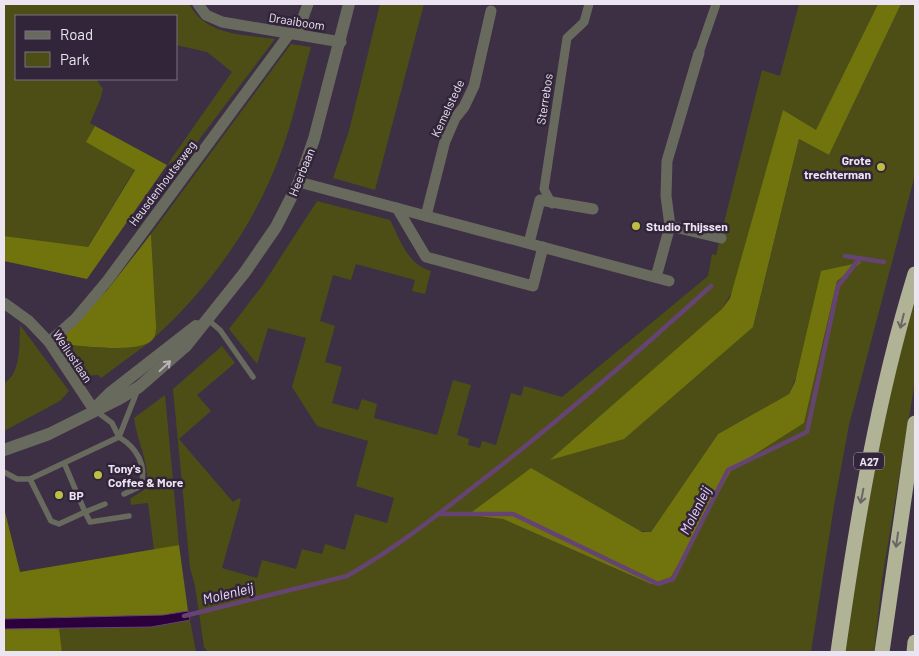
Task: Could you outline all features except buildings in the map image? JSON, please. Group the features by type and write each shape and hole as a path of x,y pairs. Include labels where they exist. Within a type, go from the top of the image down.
{"highway":[{"name":"A27","path":"838,652 854,534 873,441 915,274"},
{"path":"882,652 915,423"},
{"path":"914,652 915,642"}],"street":[{"name":"Draaiboom","path":"198,4 206,15 222,22 340,42"},
{"name":"Heusdenhoutseweg","path":"49,342 76,318 107,281 293,34 308,4"},
{"name":"Heerbaan","path":"4,450 49,434 139,387 186,346 245,272 276,227 298,182 314,139 349,4"},
{"name":"Sterrebos","path":"552,204 544,189 567,38 584,22 589,4"},
{"path":"656,277 670,226 666,196 667,161 699,53 716,4"},
{"name":"Kemelstede","path":"426,216 445,141 455,118 464,107 474,86 491,11"},
{"path":"298,182 669,281"},
{"path":"528,243 540,200 552,204 593,209"},
{"path":"397,208 426,257 534,286 543,247"},
{"path":"670,226 721,238"},
{"name":"Weilustlaan","path":"4,303 29,321 49,342 94,410"},
{"name":"Heerbaan","path":"94,410 110,393 207,319"}],"lane":[{"path":"207,319 220,330 253,377"},
{"path":"4,472 17,479 30,479 65,465 120,437 139,387"},
{"path":"94,410 112,423 120,437 130,443 140,455 143,478 141,486 124,494"},
{"path":"65,465 90,522 128,516"},
{"path":"30,479 51,520 59,524 105,504"}],"green space":[{"path":"4,4 189,4 196,14 215,28 226,32 275,39 189,153 167,165 232,72 207,52 178,45 178,15 15,15 15,80 97,80 103,89 90,123 95,126 87,142 135,169 87,248 4,236"},
{"path":"380,4 424,4 375,190 333,178 349,131"},
{"path":"799,4 878,4 816,131 783,111 733,290 722,309 753,327 799,139 829,155 901,4 915,4 915,175 849,425 811,652 208,652 204,647 195,586 190,568 173,389 222,346 235,363 197,395 211,411 179,439 233,502 239,498 241,500 222,568 257,578 262,560 296,569 302,549 322,554 325,544 345,550 355,514 387,523 394,498 356,486 368,441 317,426 292,387 306,338 268,328 257,364 229,329 262,286 317,201 390,220 401,244 410,257 423,268 431,271 425,294 412,291 415,280 356,264 351,280 333,275 320,321 335,326 325,362 342,367 332,403 358,410 362,399 377,404 374,418 437,435 453,380 471,385 457,435 469,439 468,445 480,448 482,441 496,445 511,393 521,396 524,386 562,397 708,276 712,254 716,255 762,70 780,76","holes":["860,263 837,281 804,423 732,469 705,514 651,584 503,519 468,515 651,532 718,434 789,394 843,266"]},
{"path":"291,44 311,47 282,150 259,203 230,252 213,275 175,318 154,338 156,324 151,234"},
{"path":"915,282 915,381 882,580 874,652 840,652 861,517"},
{"path":"20,325 69,391 60,401 4,431 4,383 10,378 17,365"},
{"path":"150,342 101,378 98,375 84,376 63,344 101,348"},
{"path":"165,395 179,545 154,550 148,503 131,505 130,499 147,488 147,470 134,418"},
{"path":"190,620 196,652 62,652 59,628 151,627"}],"shaded area":[{"path":"878,4 901,4 829,155 799,139 753,327 624,439 550,460 722,309 730,298 783,110 816,130"},
{"path":"95,126 167,165 87,279 4,261 4,236 88,247 135,170 86,142"},
{"path":"151,234 156,324 153,339 147,344 125,348 63,344 61,339 108,289"},
{"path":"862,262 837,281 804,423 732,469 671,577 651,584 503,519 468,515 531,468 642,532 651,532 718,434 789,394 795,382 821,271"},
{"path":"4,508 20,572 179,545 188,611 163,615 4,619"},
{"path":"188,611 190,620 151,627 4,629 4,619 163,615"},
{"path":"59,628 62,652 4,652 4,629"}],"waterway":[{"name":"Molenleij","path":"845,256 884,262"},
{"name":"Molenleij","path":"438,514 513,514 658,584 673,579 728,470 807,432 838,286 860,258"},
{"name":"Molenleij","path":"184,616 347,576 364,566 430,521 537,437 625,363 711,286"}],"place":[{"name":"Grote trechterman","path":"881,167"},
{"name":"Studio Thijssen","path":"636,226"},
{"name":"Tony's Coffee & More","path":"98,475"},
{"name":"BP","path":"59,495"}]}
